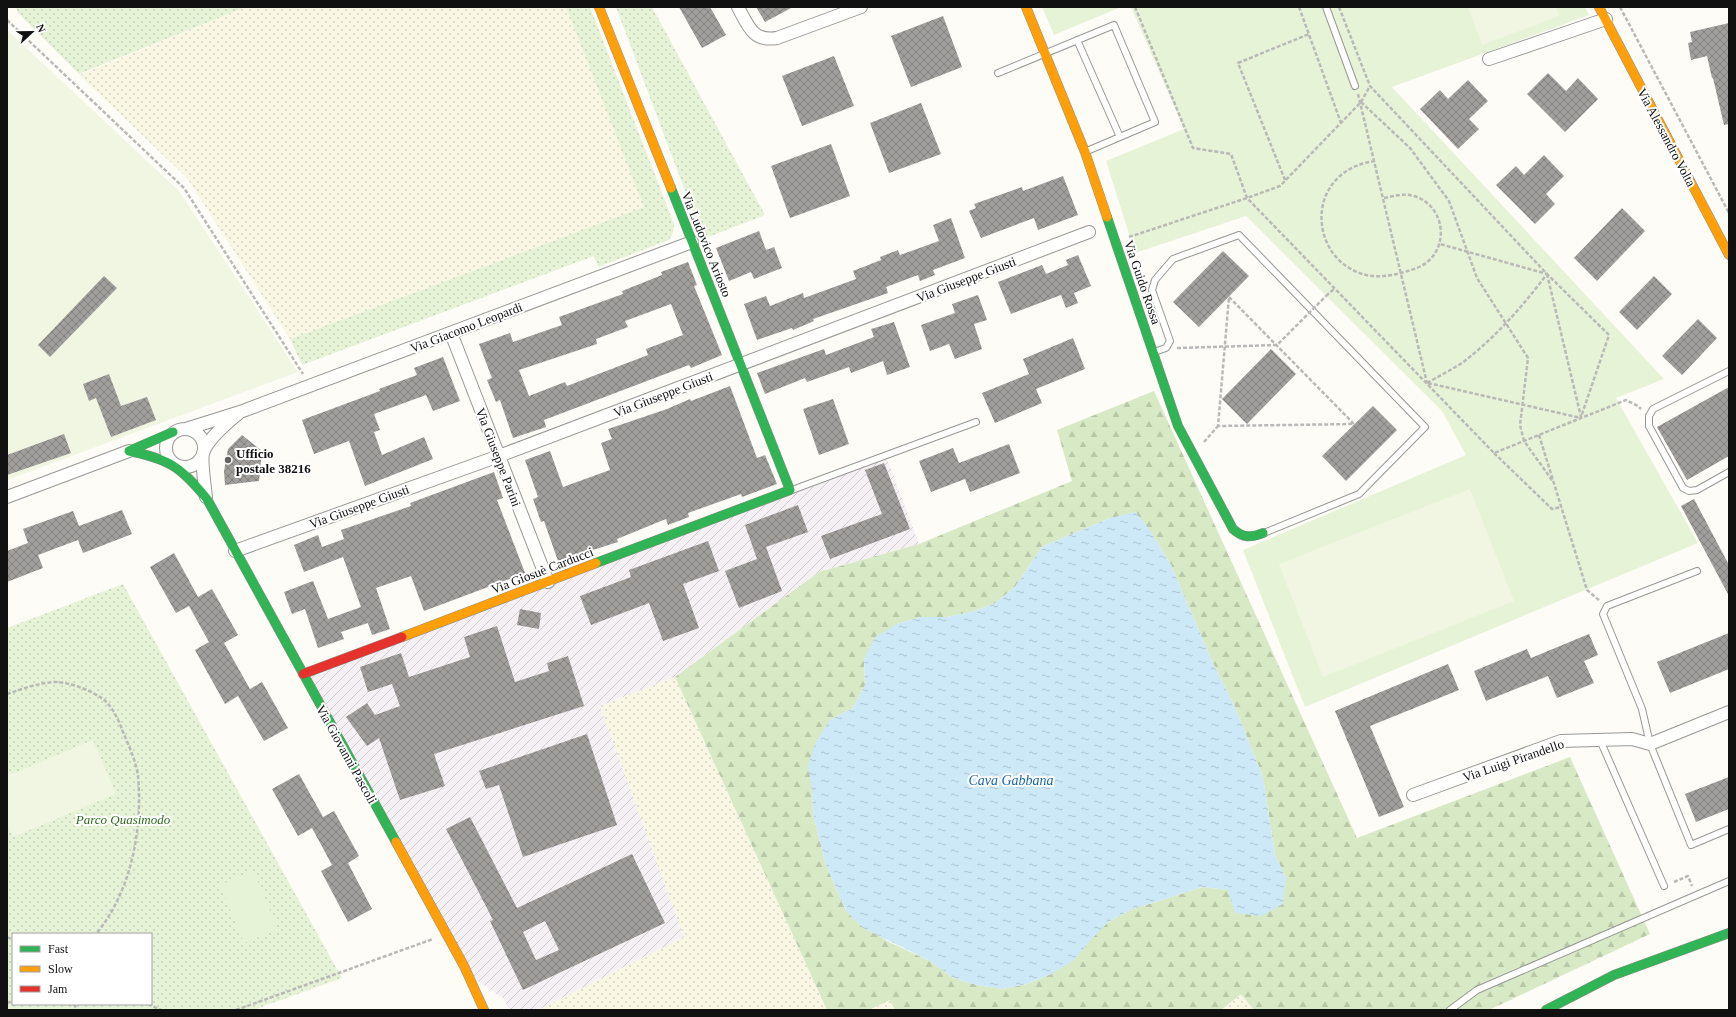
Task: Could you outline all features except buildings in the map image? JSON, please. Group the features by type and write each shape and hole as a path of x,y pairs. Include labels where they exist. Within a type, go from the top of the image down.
{"street":[{"name":"Via Ludovico Ariosto","path":"599,7 790,490"},
{"path":"738,7 756,36 766,40 777,38 861,7"},
{"name":"Via Guido Rossa","path":"1026,7 1085,152 1178,426 1233,529 1238,535 1247,538 1263,533"},
{"name":"Via Alessandro Volta","path":"1599,7 1726,244 1729,255"},
{"path":"1488,59 1606,19"},
{"name":"Via Giuseppe Giusti","path":"235,551 498,456 1089,232"},
{"name":"Via Giacomo Leopardi","path":"7,497 129,451 174,432 240,412 692,242"},
{"name":"Via Giuseppe Parini","path":"451,333 548,582"},
{"name":"Via Giacomo Leopardi","path":"129,451 151,455 182,467 195,464 200,460 214,437 240,412"},
{"path":"186,429 199,434 202,440 203,453"},
{"path":"174,432 169,437 166,449 171,461 176,465"},
{"name":"Via Giovanni Pascoli","path":"203,453 204,483 207,499"},
{"name":"Via Giovanni Pascoli","path":"176,465 190,478 207,499 469,976 484,1010"},
{"name":"Via Giosuè Carducci","path":"303,674 790,490"},
{"path":"1650,744 1729,712"},
{"name":"Via Luigi Pirandello","path":"1413,795 1561,741 1632,739 1650,744"},
{"path":"1546,1010 1614,975 1729,933"}],"lane":[{"path":"1326,7 1356,86"},
{"path":"998,73 1114,24 1155,122 1085,152"},
{"path":"1077,40 1120,137"},
{"path":"1153,352 1166,348 1170,341 1152,290 1155,280 1173,259 1240,235 1425,427 1359,494 1263,533"},
{"path":"1729,371 1653,409 1650,414 1649,426 1683,488 1689,491 1697,490 1729,472"},
{"path":"790,490 976,422"},
{"path":"1697,571 1607,606 1603,614 1642,709 1650,744 1691,845 1729,829"},
{"path":"1600,740 1664,886"},
{"path":"1450,1010 1478,990 1729,881"}],"path":[{"path":"1135,7 1193,148 1231,154 1247,198 1494,453 1552,509 1562,507"},
{"path":"1299,7 1341,123"},
{"path":"1339,7 1370,86 1547,274 1609,335 1581,418"},
{"path":"1620,7 1729,213"},
{"path":"7,20 184,188 303,372 304,388"},
{"path":"1285,180 1238,63 1309,34"},
{"path":"1115,241 1280,186 1361,102 1370,86"},
{"path":"1361,102 1427,383"},
{"path":"1361,102 1410,148 1449,201 1477,278 1528,358 1520,425 1524,441 1554,483"},
{"path":"1375,161 1354,166 1335,181 1327,193 1322,208 1322,232 1332,253 1352,270 1362,274 1389,276 1420,266 1427,262 1435,254 1440,244 1441,236 1439,219 1427,203 1421,199 1406,194 1384,198"},
{"path":"1440,244 1547,274"},
{"path":"1427,383 1461,363 1492,337 1521,308 1547,274"},
{"path":"1547,274 1581,418"},
{"path":"1166,348 1276,345 1335,288"},
{"path":"1229,296 1354,424 1218,426 1226,346 1229,296"},
{"path":"1427,383 1581,418"},
{"path":"1494,453 1626,400 1638,406 1647,414 1650,414"},
{"path":"1539,434 1587,590 1607,606"},
{"path":"7,694 54,682 85,690 104,699 118,719 129,745 138,774 138,818 135,840 120,895 104,924 97,933"},
{"path":"1664,886 1688,876 1696,895"},
{"path":"236,1010 446,934"},
{"path":"150,1005 160,1010"}],"shaded area":[{"path":"246,7 566,7 645,207 290,339 187,178 79,75"},
{"path":"887,459 919,544 819,572 675,677 600,706 684,937 538,1010 510,1010 503,998 476,980 308,676"},
{"path":"675,677 827,1010 538,1010 684,937 600,706"},
{"path":"1242,983 1259,1010 1204,1010"},
{"path":"890,1000 895,1010 870,1010"}],"green space":[{"path":"16,7 246,7 79,74 18,13"},
{"path":"566,7 590,7 674,224 673,233 669,240 598,267 594,256 302,365 290,339 644,207"},
{"path":"616,7 652,7 765,215 703,239"},
{"path":"1042,7 1121,7 1054,35"},
{"path":"1131,7 1585,7 1589,15 1392,87 1664,379 1616,398 1698,543 1305,707 1243,550 1466,455 1442,411 1246,216 1135,253 1106,161 1184,129"},
{"path":"1468,7 1556,7 1559,16 1482,45"},
{"path":"7,30 179,191 298,372 7,480"},
{"path":"1154,391 1357,838 1570,757 1650,934 1489,1010 1254,1010 1241,994 1221,1010 895,1010 890,1000 869,1010 827,1010 675,677 819,572 919,544 1072,481 1057,430","holes":["1110,518 1151,532 1171,565 1212,661 1235,707 1263,777 1275,855 1286,878 1228,890 1203,887 1130,910 1107,923 1051,974 1027,984 1002,989 977,985 953,978 932,962 887,941 846,911 826,865 813,814 812,790 830,720 853,708 865,685 864,659 897,624 921,617 947,617 971,612 994,604 1015,587 1042,547"]},
{"path":"1470,489 1514,601 1323,677 1279,564"},
{"name":"Parco Quasimodo","path":"123,584 342,978 253,1010 7,1010 7,628"},
{"path":"93,740 116,794 13,837 7,822 7,776"},
{"path":"253,871 278,929 244,943 220,885"}],"water":[{"name":"Cava Gabbana","path":"1136,512 1151,532 1171,565 1212,661 1235,707 1263,777 1275,855 1286,878 1283,904 1261,916 1235,913 1228,890 1203,887 1130,910 1107,923 1073,961 1051,974 1027,984 1002,989 977,985 953,978 932,962 863,928 846,911 826,865 813,814 812,790 808,765 816,742 830,720 853,708 865,685 864,659 875,637 897,624 921,617 947,617 971,612 994,604 1015,587 1042,547 1110,518"}],"traffic: fast":[{"path":"596,563 790,490 671,188"},
{"path":"1107,217 1178,426 1233,529 1244,536 1255,536 1263,533"},
{"path":"173,432 129,451 154,457 173,466 189,479 207,499 396,842"},
{"path":"1546,1010 1614,975 1729,933"}],"traffic: slow":[{"path":"599,7 671,188"},
{"path":"1026,7 1085,152 1107,217"},
{"path":"1599,7 1729,255"},
{"path":"402,637 596,563"},
{"path":"396,842 464,966 484,1010"}],"traffic: jam":[{"path":"303,674 402,637"}],"place":[{"name":"Ufficio postale 38216","path":"228,460"}]}
